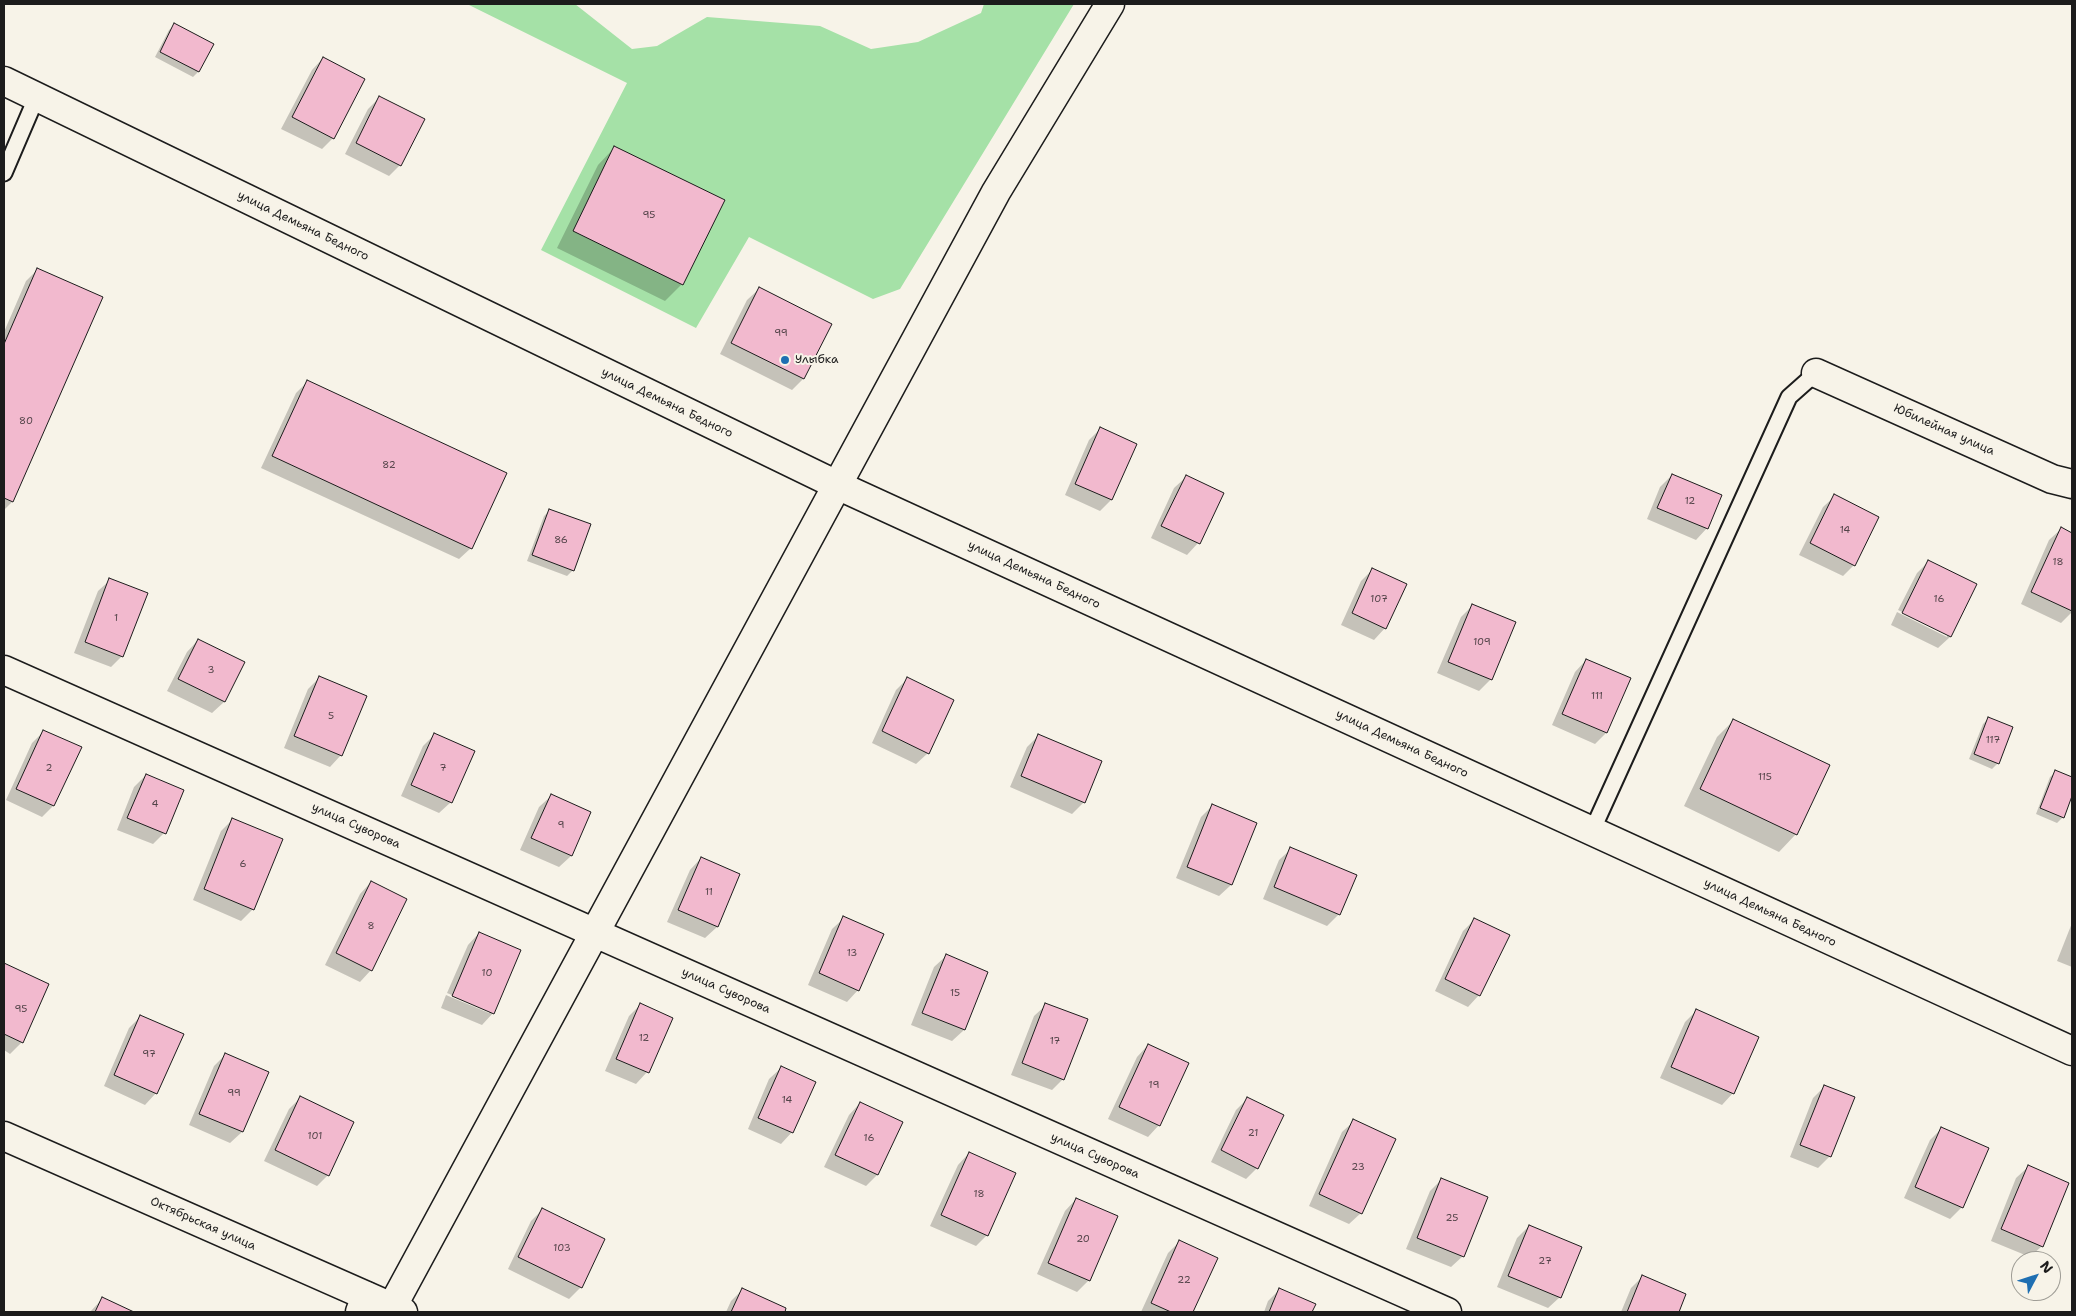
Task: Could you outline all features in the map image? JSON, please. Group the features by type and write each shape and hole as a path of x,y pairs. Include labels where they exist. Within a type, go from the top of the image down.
{"street":[{"path":"398,1310 595,932 996,192 1110,4"},
{"name":"улица Демьяна Бедного","path":"4,80 837,485 2072,1051"},
{"name":"Юбилейная улица","path":"1816,374 2052,479 2072,484"},
{"name":"улица Суворова","path":"4,670 1447,1312"},
{"name":"Октябрьская улица","path":"4,1136 363,1304 398,1310"}],"lane":[{"path":"4,173 36,96"},
{"path":"1592,832 1789,398 1816,374"}],"green space":[{"path":"467,4 575,4 632,49 657,46 707,17 820,26 871,49 918,42 981,13 984,4 1074,4 900,289 873,299 749,237 696,328 541,250 627,83"}],"building":[{"path":"174,23 214,44 199,72 160,52"},
{"path":"323,57 365,79 334,139 292,117"},
{"path":"379,96 425,119 401,166 356,143"},
{"path":"614,146 725,200 683,285 573,231"},
{"path":"37,268 103,297 13,502 4,498 4,344"},
{"path":"759,287 832,324 804,379 731,343"},
{"path":"307,380 507,473 472,549 272,456"},
{"path":"1100,427 1137,444 1112,500 1075,484"},
{"path":"1672,474 1722,495 1708,529 1657,508"},
{"path":"1186,475 1224,493 1200,544 1161,526"},
{"path":"1834,494 1879,517 1855,566 1810,543"},
{"path":"549,509 591,524 574,571 532,555"},
{"path":"2061,527 2072,533 2072,611 2031,592"},
{"path":"1928,560 1977,584 1951,637 1902,613"},
{"path":"1372,568 1407,584 1386,629 1352,613"},
{"path":"109,578 148,593 123,657 85,642"},
{"path":"1472,604 1516,622 1492,680 1448,662"},
{"path":"198,639 245,662 225,702 178,679"},
{"path":"1586,659 1631,678 1607,733 1562,714"},
{"path":"319,676 367,696 342,756 294,736"},
{"path":"907,677 954,700 929,754 882,731"},
{"path":"1988,717 2013,727 1999,764 1974,754"},
{"path":"1733,719 1830,765 1797,835 1700,789"},
{"path":"43,730 82,747 54,806 16,789"},
{"path":"434,733 475,751 452,803 411,785"},
{"path":"1038,734 1102,761 1085,803 1021,776"},
{"path":"2055,770 2072,777 2072,796 2064,818 2040,808"},
{"path":"146,774 184,790 166,834 127,818"},
{"path":"551,794 591,812 572,856 531,838"},
{"path":"1212,804 1257,823 1232,885 1187,867"},
{"path":"232,818 283,839 254,910 204,889"},
{"path":"1290,847 1357,875 1340,915 1274,887"},
{"path":"701,857 740,874 718,927 678,910"},
{"path":"371,881 407,899 372,971 336,953"},
{"path":"843,916 884,934 859,991 819,973"},
{"path":"1474,918 1510,935 1480,996 1445,979"},
{"path":"479,932 521,950 494,1014 452,996"},
{"path":"946,954 988,972 965,1030 922,1013"},
{"path":"4,963 49,984 23,1043 4,1034"},
{"path":"640,1003 673,1018 649,1073 616,1059"},
{"path":"1045,1003 1088,1019 1064,1080 1022,1063"},
{"path":"1696,1009 1759,1037 1734,1094 1671,1067"},
{"path":"140,1015 184,1034 157,1094 114,1075"},
{"path":"1148,1044 1189,1063 1160,1126 1119,1107"},
{"path":"225,1053 269,1072 243,1132 199,1114"},
{"path":"781,1066 816,1082 793,1133 758,1118"},
{"path":"1824,1085 1855,1097 1831,1157 1800,1145"},
{"path":"300,1096 354,1122 329,1176 275,1150"},
{"path":"1247,1097 1284,1115 1258,1169 1221,1150"},
{"path":"860,1102 903,1122 878,1175 835,1155"},
{"path":"1353,1119 1396,1139 1362,1214 1319,1194"},
{"path":"1941,1127 1989,1148 1963,1208 1915,1187"},
{"path":"969,1152 1016,1173 988,1236 941,1215"},
{"path":"2028,1165 2069,1183 2043,1247 2001,1229"},
{"path":"1441,1178 1488,1197 1464,1257 1417,1238"},
{"path":"1076,1198 1118,1216 1090,1281 1048,1263"},
{"path":"542,1208 605,1239 582,1288 518,1257"},
{"path":"1529,1225 1582,1247 1561,1298 1508,1276"},
{"path":"1179,1240 1218,1258 1193,1312 1171,1312 1151,1303"},
{"path":"1642,1275 1686,1294 1679,1312 1627,1312"},
{"path":"742,1288 786,1308 785,1312 731,1312"},
{"path":"1279,1288 1316,1304 1312,1312 1269,1312"},
{"path":"102,1297 134,1312 95,1312"}],"place":[{"name":"Улыбка","path":"785,360"}]}
